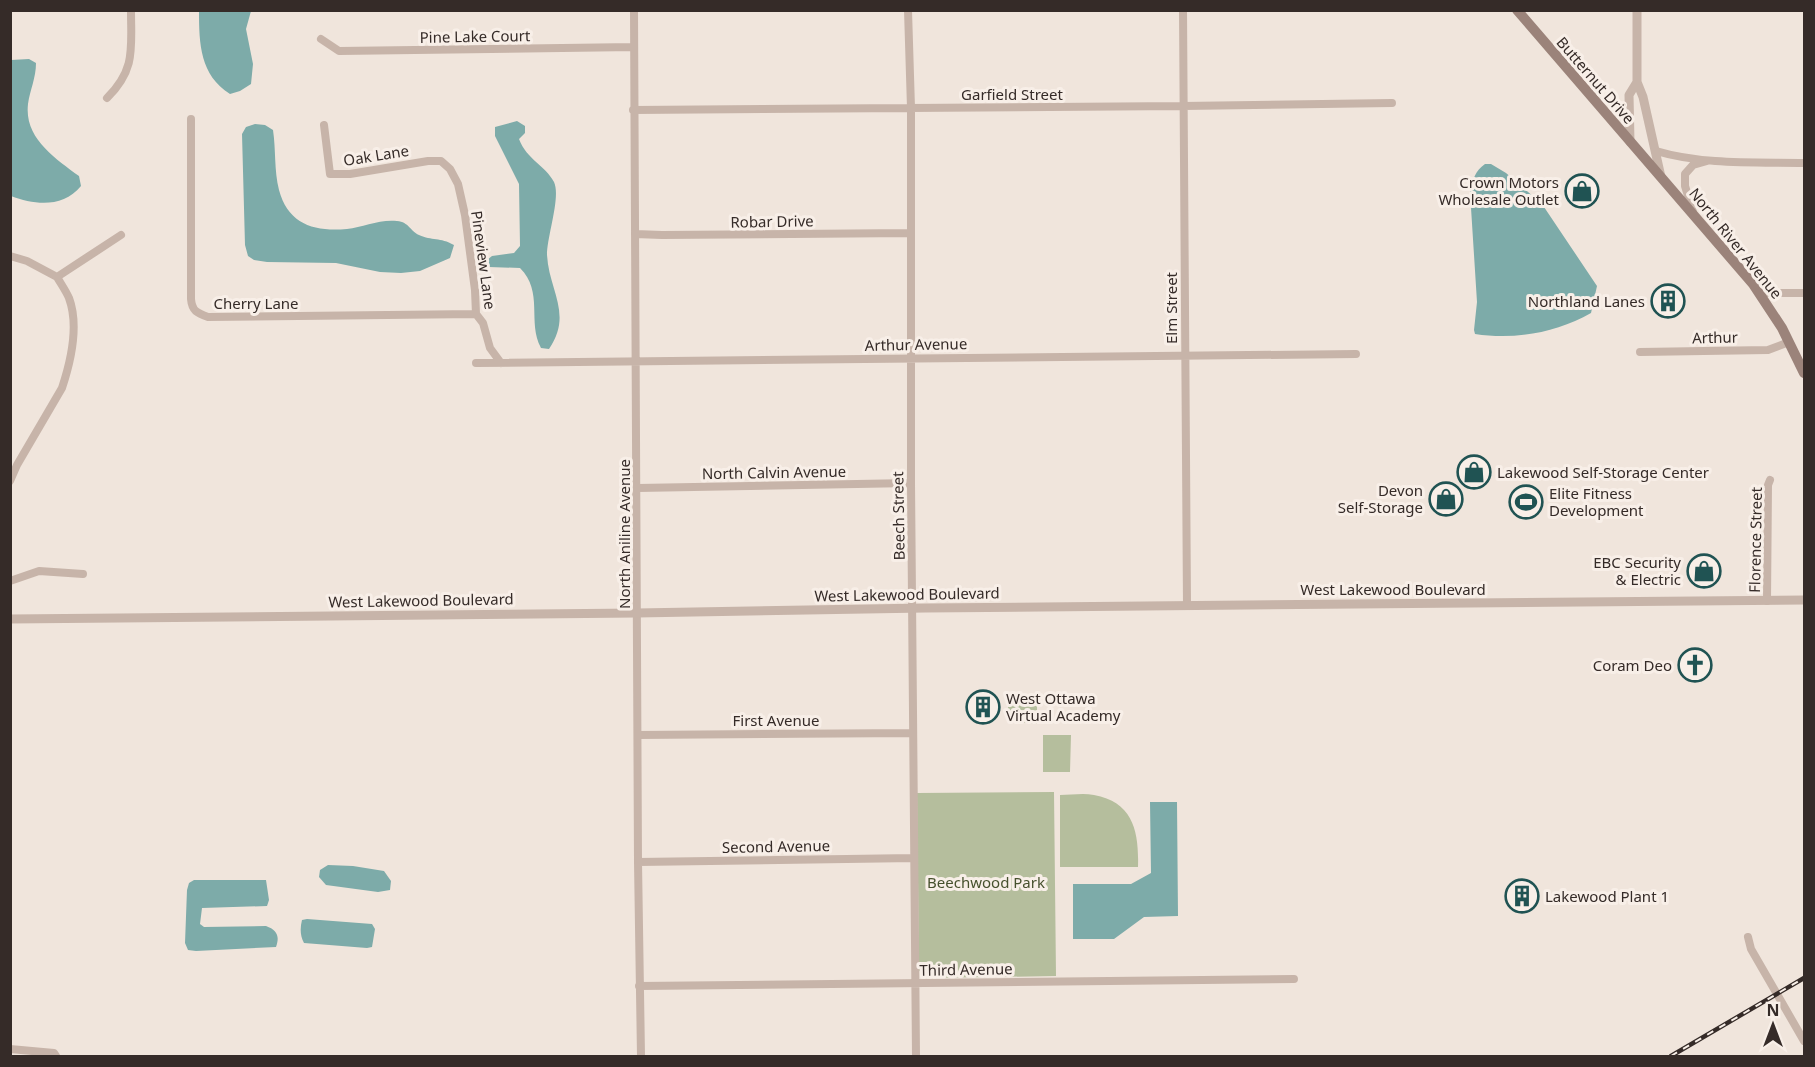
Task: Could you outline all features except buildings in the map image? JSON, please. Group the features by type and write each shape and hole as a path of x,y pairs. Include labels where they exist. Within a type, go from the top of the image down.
{"main road":[{"name":"Butternut Drive","path":"1516,10 1630,142"},
{"name":"North River Avenue","path":"1630,142 1760,293 1804,373"}],"street":[{"path":"107,98 124,79 128,70 131,51 131,10"},
{"name":"North Aniline Avenue","path":"634,10 641,1056"},
{"name":"Beech Street","path":"908,10 911,108 911,483 916,1056"},
{"name":"Elm Street","path":"1183,10 1187,606"},
{"path":"1637,10 1637,82 1643,97 1661,177"},
{"name":"Pine Lake Court","path":"321,39 339,51 634,46"},
{"path":"1630,142 1629,95 1637,82"},
{"name":"Garfield Street","path":"633,110 1392,103"},
{"name":"Cherry Lane","path":"190,119 191,299 192,307 197,313 208,317 476,314"},
{"name":"Oak Lane","path":"324,125 330,174 350,174 428,161 441,161"},
{"path":"1656,151 1712,160 1804,162"},
{"path":"1694,214 1685,186 1685,174 1693,165 1712,160"},
{"name":"Pineview Lane","path":"441,161 450,169 458,184 465,214 474,279 476,314 483,323 489,348 501,363"},
{"name":"Robar Drive","path":"635,234 910,233"},
{"path":"57,277 121,235"},
{"path":"10,255 57,277 68,296 74,318 70,355 62,388 10,481"},
{"path":"1760,293 1804,293"},
{"name":"Arthur","path":"1640,351 1768,350 1789,342"},
{"name":"Arthur Avenue","path":"476,363 1356,354"},
{"name":"Florence Street","path":"1767,601 1768,485 1770,480"},
{"name":"North Calvin Avenue","path":"638,488 911,483"},
{"path":"10,581 39,572 83,574"},
{"name":"West Lakewood Boulevard","path":"10,619 1804,600"},
{"name":"First Avenue","path":"638,735 913,734"},
{"name":"Second Avenue","path":"638,862 914,858"},
{"path":"1748,937 1748,943 1804,1041"},
{"name":"Third Avenue","path":"639,986 1294,979"},
{"path":"10,1049 55,1055"}],"green space":[{"path":"1008,704 1037,705 1037,724 1010,721"},
{"path":"1043,735 1071,735 1070,772 1043,772"},
{"name":"Beechwood Park","path":"1054,792 1056,976 930,978 923,976 919,970 917,793"},
{"path":"1060,795 1094,795 1118,804 1126,812 1135,831 1138,867 1060,867"}],"water":[{"path":"199,11 251,11 246,29 253,64 251,84 240,91 230,94 212,78 203,58"},
{"path":"29,59 36,63 28,104 31,127 43,146 79,176 81,186 66,198 48,203 11,196 11,60"},
{"path":"517,121 525,126 525,133 519,139 522,146 550,176 556,189 547,255 558,302 559,325 549,349 541,348 537,338 534,297 527,277 520,268 489,267 487,260 492,256 514,253 520,246 519,184 495,136 495,127"},
{"path":"255,124 265,125 273,130 279,190 283,202 296,218 313,227 335,230 384,221 401,222 419,235 454,245 450,258 420,271 401,273 380,272 336,263 267,262 254,260 248,256 245,245 242,134 246,127"},
{"path":"1485,164 1491,164 1506,173 1542,204 1597,286 1591,313 1564,326 1534,333 1505,336 1475,334 1477,302 1470,192 1475,176"},
{"path":"1150,802 1177,802 1178,916 1144,917 1114,939 1073,939 1073,884 1131,884 1151,873"},
{"path":"328,865 384,871 391,881 390,890 378,892 326,885 319,877 320,870"},
{"path":"194,880 266,880 269,900 267,906 202,908 200,924 204,927 266,926 277,934 276,947 188,950 185,943 187,890 189,883"},
{"path":"302,920 372,924 375,929 372,947 304,943 301,926"}],"railway":[{"path":"1671,1056 1804,978"}],"place":[{"name":"Crown Motors Wholesale Outlet","path":"1582,191"},
{"name":"Northland Lanes","path":"1668,301"},
{"name":"Lakewood Self-Storage Center","path":"1474,472"},
{"name":"Devon Self-Storage","path":"1446,499"},
{"name":"Elite Fitness Development","path":"1526,502"},
{"name":"EBC Security & Electric","path":"1704,571"},
{"name":"Coram Deo","path":"1695,665"},
{"name":"West Ottawa Virtual Academy","path":"983,707"},
{"name":"Lakewood Plant 1","path":"1522,896"}]}
